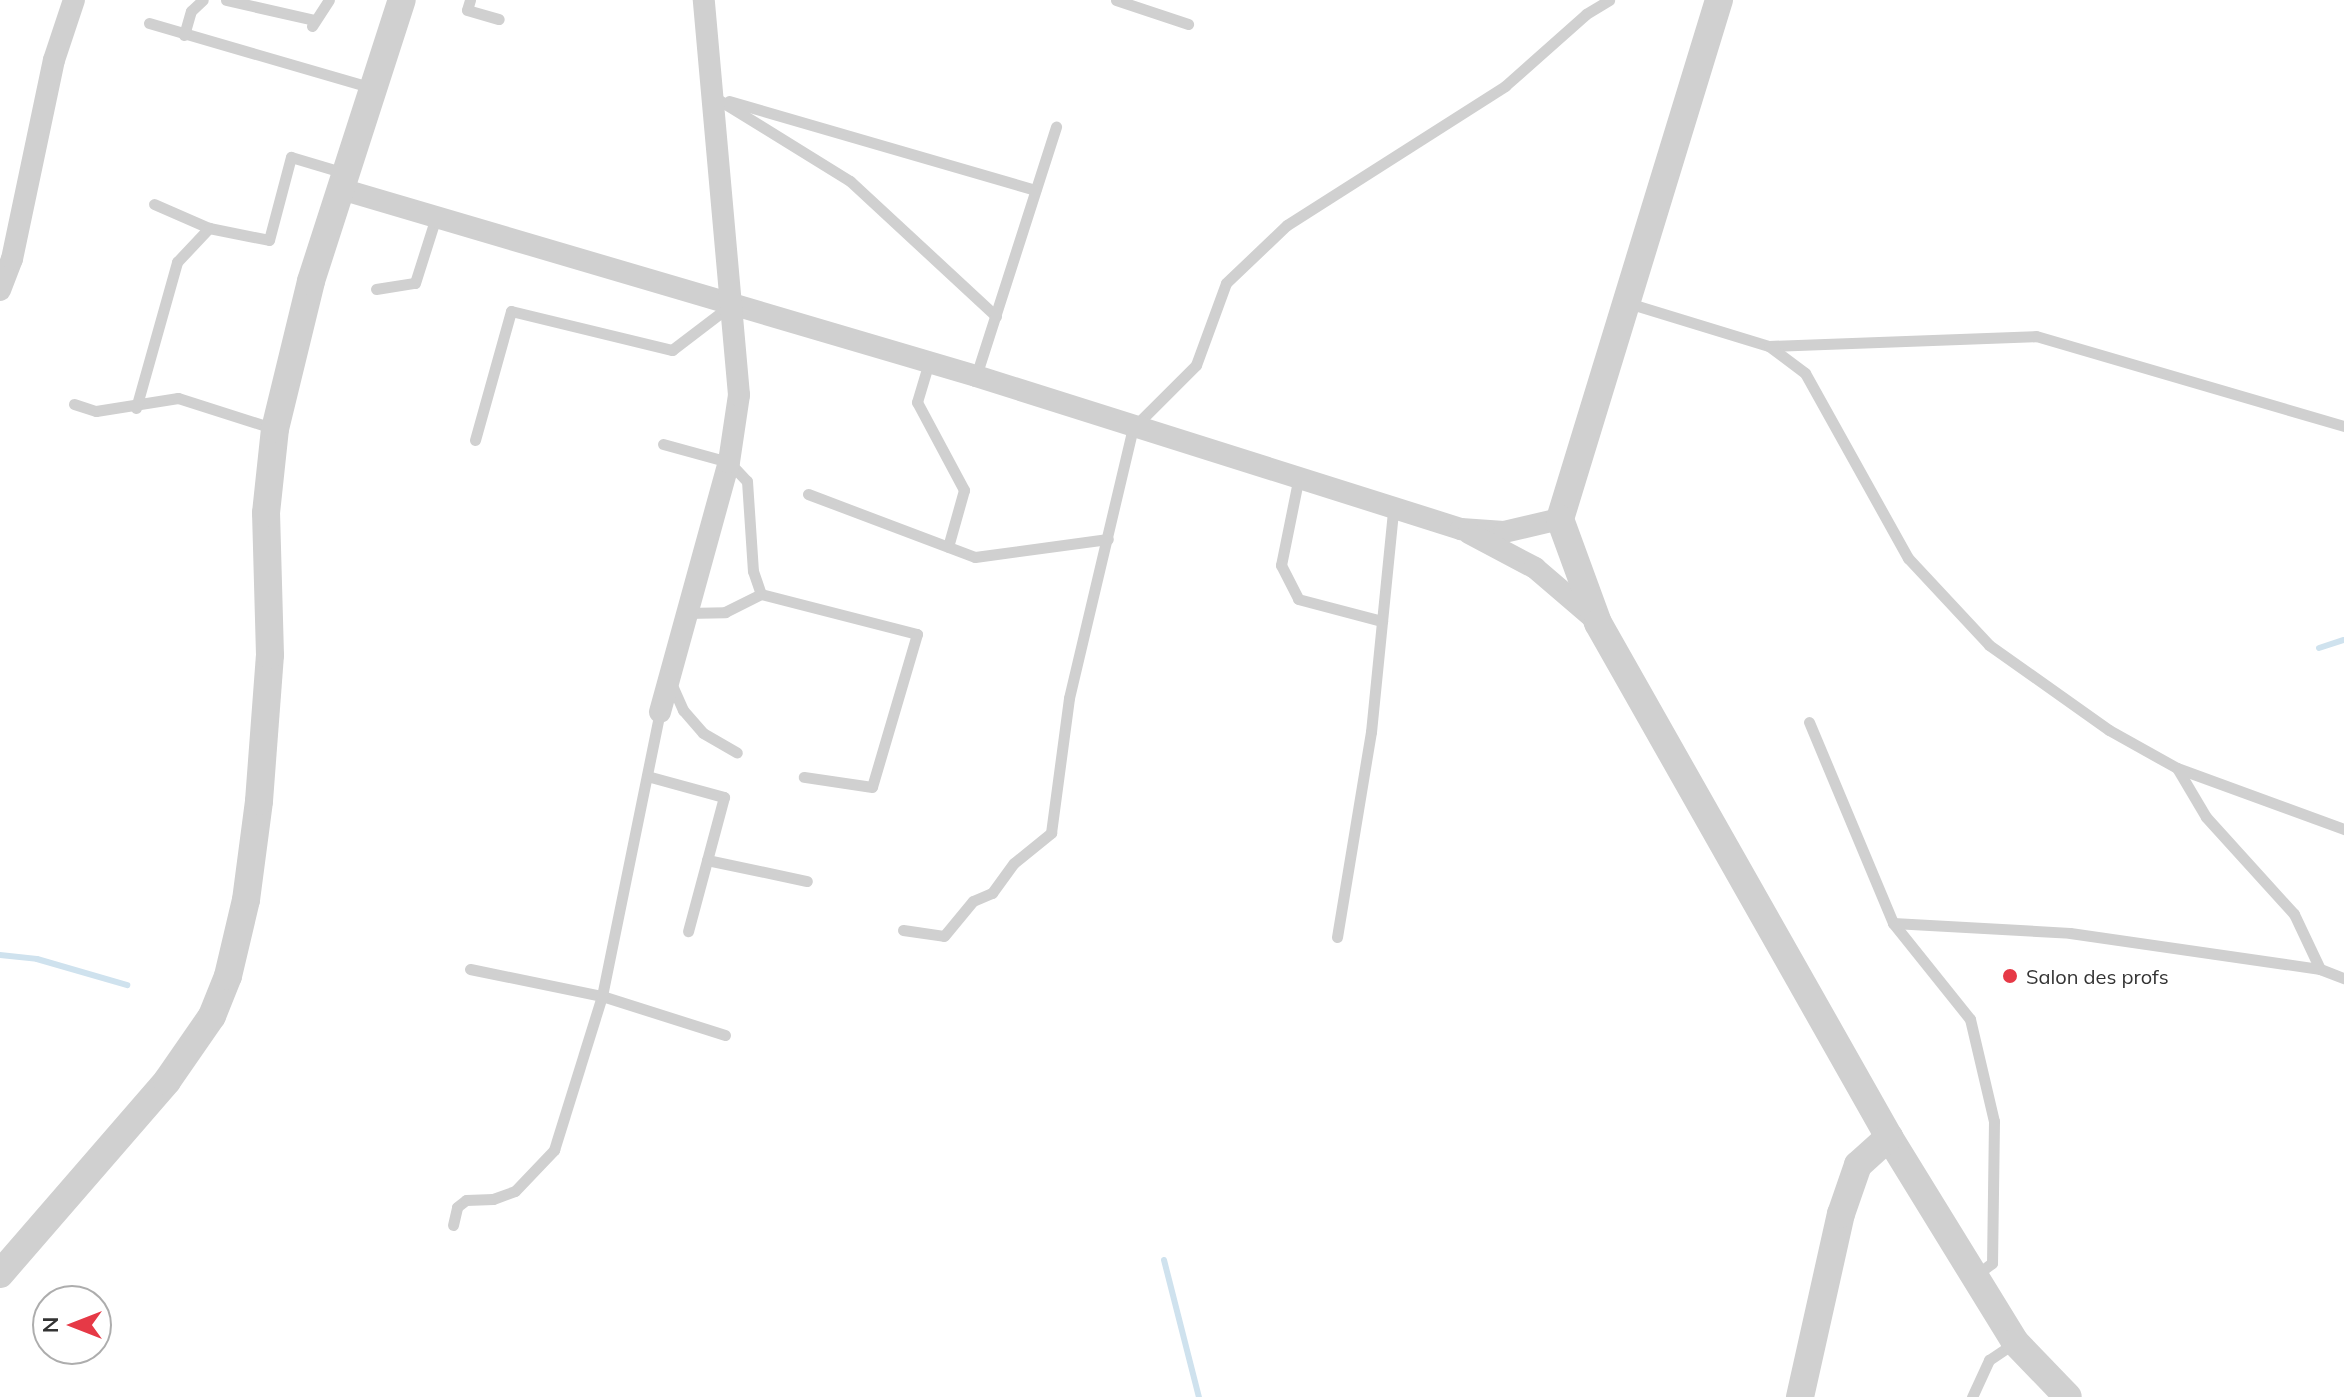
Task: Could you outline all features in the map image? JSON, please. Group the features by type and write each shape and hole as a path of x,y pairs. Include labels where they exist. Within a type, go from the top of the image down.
{"street":[{"path":"0,290 12,259 54,60 74,0"},
{"path":"0,1274 167,1081 212,1016 228,976 246,900 259,801 270,655 266,513 275,429 311,281 402,0"},
{"path":"660,712 667,674 729,462 739,395 704,0"},
{"path":"1719,0 1560,519 1598,623 1889,1137 1972,1278 2015,1342 2068,1397"},
{"path":"344,181 435,220 976,376 1133,428 1300,475 1393,510 1461,529 1504,532 1560,519"},
{"path":"1461,529 1535,568 1598,623"},
{"path":"1800,1397 1841,1214 1858,1165 1889,1137"}],"lane":[{"path":"184,35 191,11 203,0"},
{"path":"226,0 313,23 329,0"},
{"path":"470,0 467,10 499,19"},
{"path":"1116,0 1188,24"},
{"path":"903,930 944,936 973,901 992,893 1014,863 1051,833 1069,698 1133,428 1196,365 1226,283 1287,225 1505,86 1586,14 1609,0"},
{"path":"149,23 373,89"},
{"path":"713,96 1035,190"},
{"path":"713,96 850,181 996,316"},
{"path":"976,376 1056,127"},
{"path":"154,204 209,228 269,240 291,157 344,181"},
{"path":"376,289 415,283 435,220"},
{"path":"136,408 177,262 209,228"},
{"path":"1627,303 1769,346 2036,336 2344,426"},
{"path":"475,440 511,311 672,350 731,304"},
{"path":"1769,346 1805,373 1908,558 1989,645 2109,730 2177,768 2344,829"},
{"path":"929,362 917,402 964,490 948,547"},
{"path":"74,404 96,411 136,408 178,398 275,429"},
{"path":"663,444 729,462 747,481 753,571 761,594"},
{"path":"1300,475 1281,565 1298,599 1382,621"},
{"path":"808,494 975,557 1108,539"},
{"path":"1337,937 1371,732 1393,510"},
{"path":"686,613 725,612 761,594 917,634 872,787 804,777"},
{"path":"667,674 683,710 703,733 737,753"},
{"path":"453,1225 457,1207 466,1200 493,1199 515,1191 549,1157 602,996 660,712"},
{"path":"1809,722 1893,923 1970,1019 1994,1121 1992,1263 1972,1278"},
{"path":"2177,768 2206,817 2294,914 2320,969"},
{"path":"647,776 724,797 688,931"},
{"path":"707,860 807,881"},
{"path":"1893,923 2070,933 2320,969 2344,978"},
{"path":"470,969 602,996 725,1035"},
{"path":"1971,1394 1989,1360 2015,1342"}],"waterway":[{"path":"2319,648 2344,640"},
{"path":"0,955 37,959 127,985"},
{"path":"1164,1260 1199,1397"}],"place":[{"name":"Salon des profs","path":"2010,976"}]}
